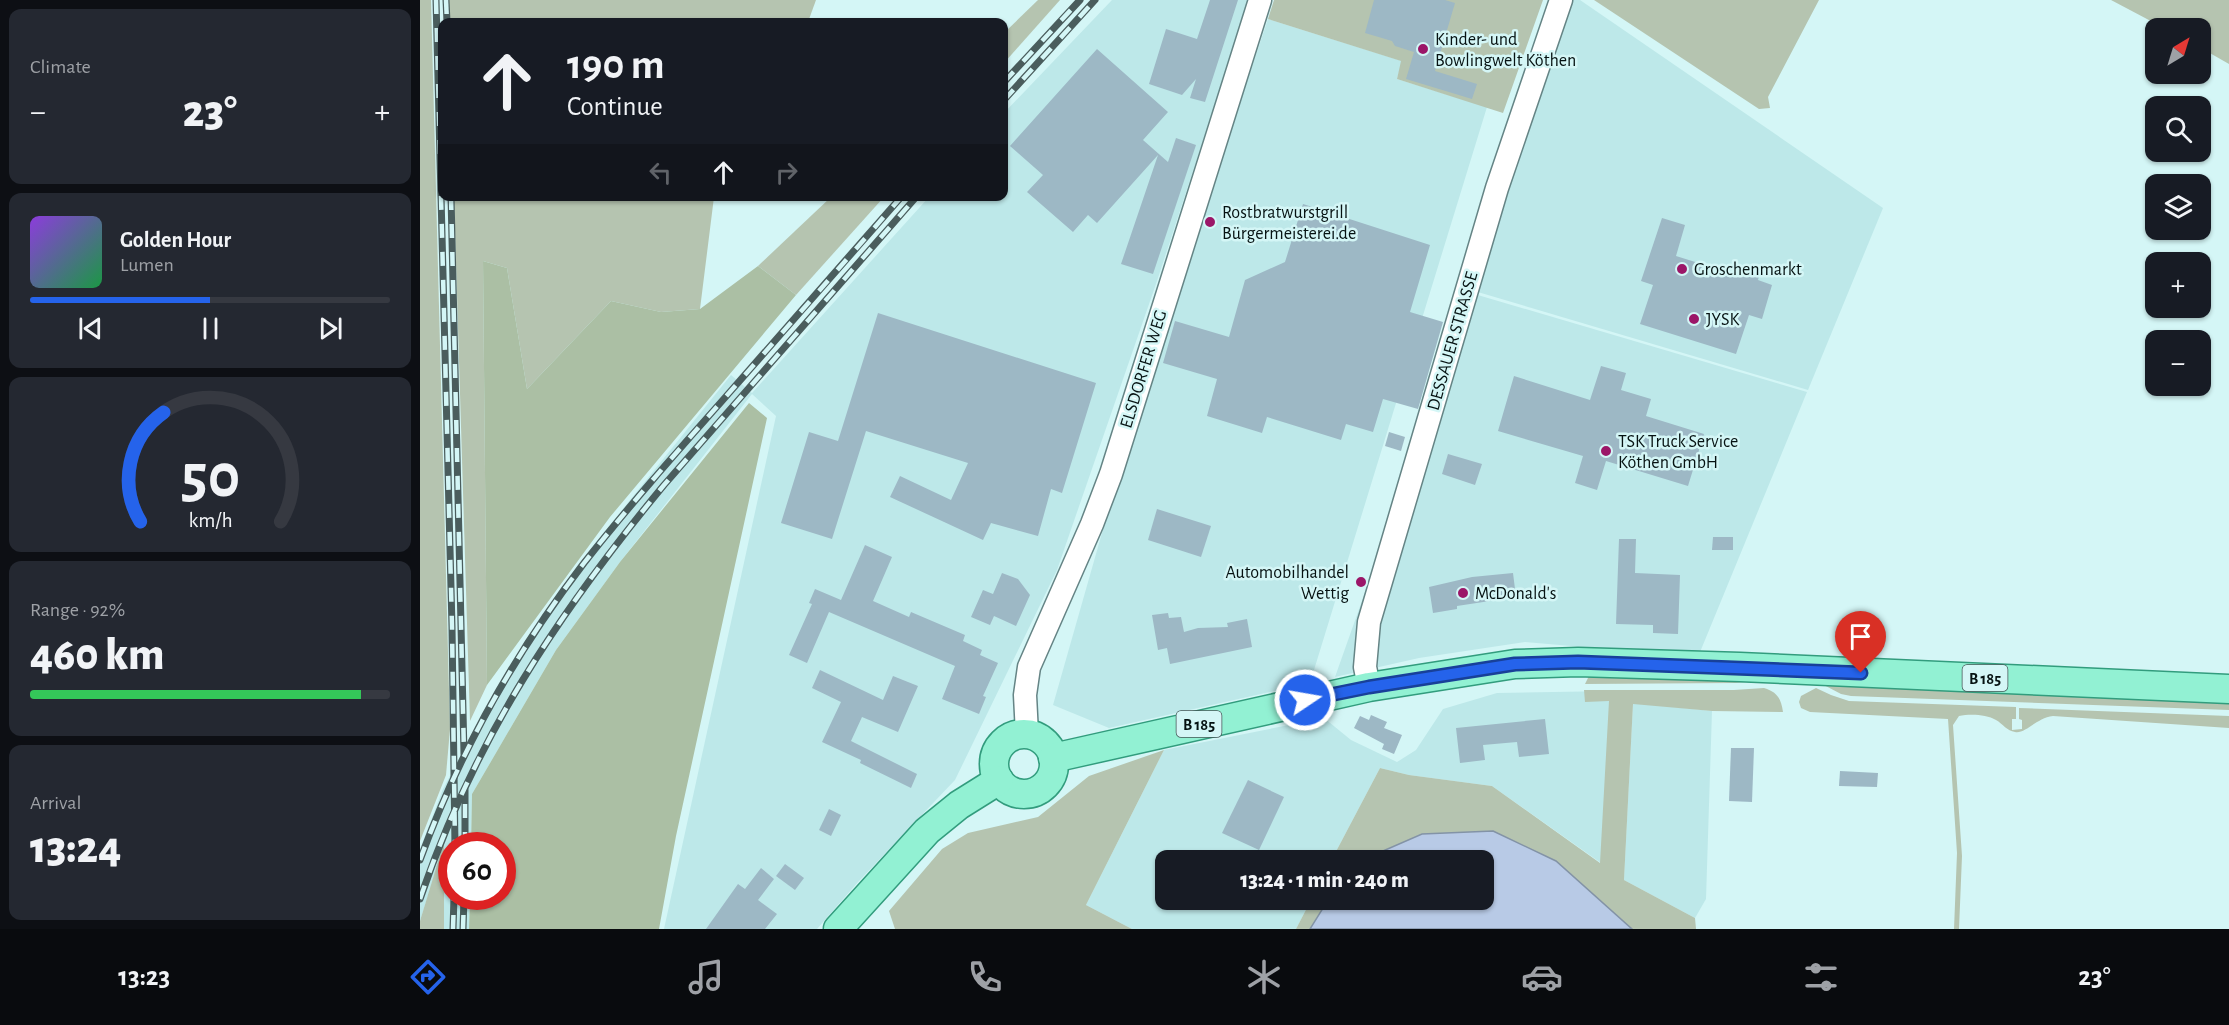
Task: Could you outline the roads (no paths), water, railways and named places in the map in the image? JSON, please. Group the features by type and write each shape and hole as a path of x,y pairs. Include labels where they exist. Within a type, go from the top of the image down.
{"main road":[{"name":"B 185","path":"1053,758 1369,687 1515,664 1578,662 2229,689"},
{"path":"1027,734 1044,742 1053,758 1053,768 1049,779 1039,789 1032,792 1017,793 1010,790 999,780 994,767 998,748 1014,736 1027,734"},
{"path":"838,929 927,831 958,806 999,780"}],"street":[{"name":"ELSDORFER WEG","path":"1027,734 1027,679 1035,652 1099,507 1260,0"},
{"name":"DESSAUER STRASSE","path":"1369,687 1365,667 1369,622 1497,188 1561,0"}],"railway":[{"path":"436,0 438,78"},
{"path":"446,0 447,18"},
{"path":"1008,78 1080,0"},
{"path":"1008,96 1095,0"},
{"path":"441,201 455,832"},
{"path":"451,201 464,754"},
{"path":"420,860 452,781 491,705 512,668 559,597 652,481 898,201"},
{"path":"420,899 466,785 522,680 554,630 625,533 664,485 913,201"},
{"path":"465,790 465,832"},
{"path":"453,929 454,910"},
{"path":"463,929 464,910"}],"place":[{"name":"Kinder- und Bowlingwelt Köthen","path":"1423,49"},
{"name":"Rostbratwurstgrill Bürgermeisterei.de","path":"1210,222"},
{"name":"Groschenmarkt","path":"1682,269"},
{"name":"JYSK","path":"1694,319"},
{"name":"TSK Truck Service Köthen GmbH","path":"1606,451"},
{"name":"Automobilhandel Wettig","path":"1361,582"},
{"name":"McDonald's","path":"1463,593"}]}
